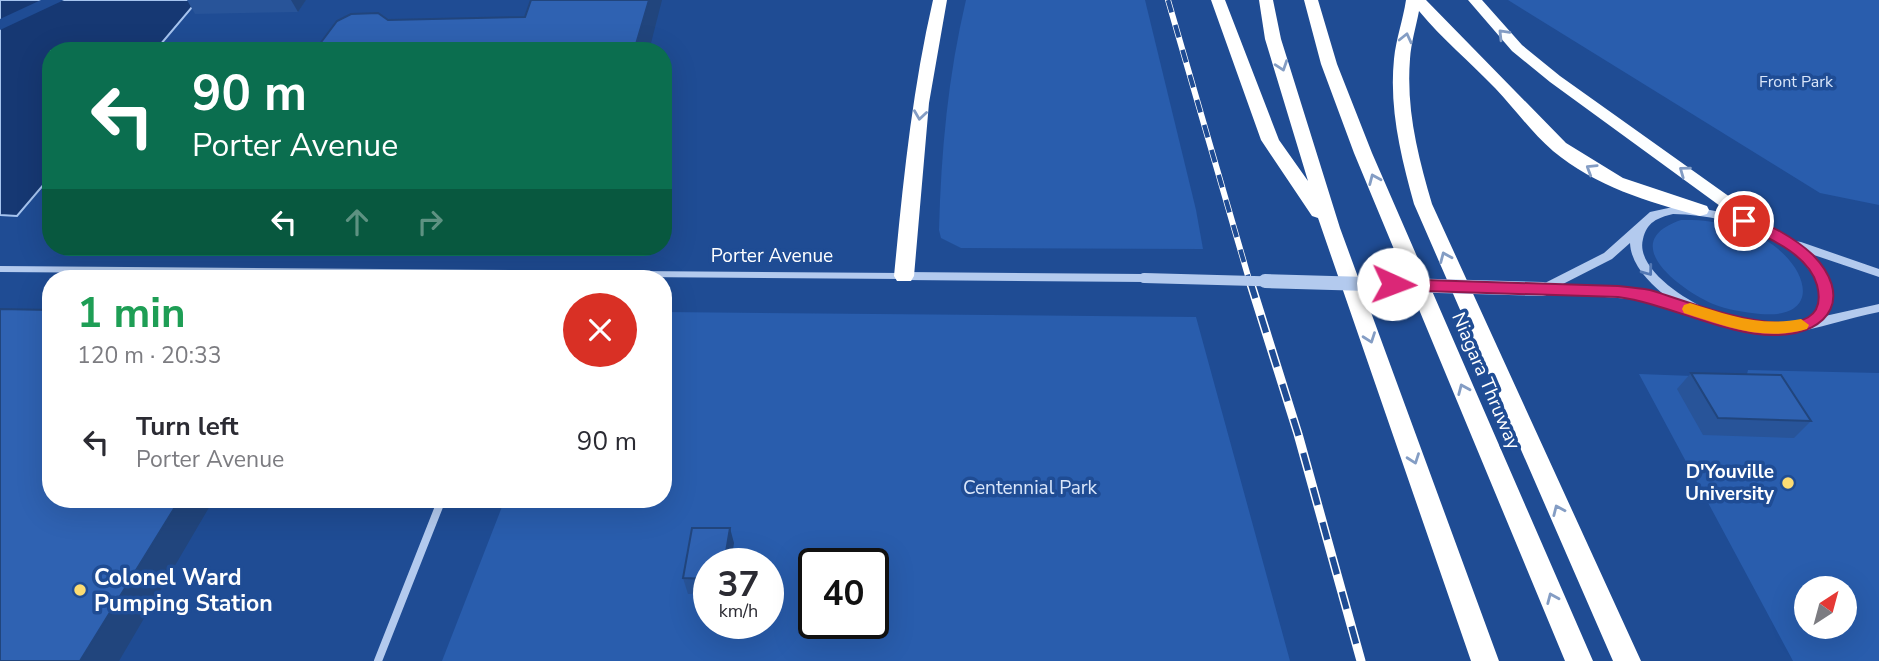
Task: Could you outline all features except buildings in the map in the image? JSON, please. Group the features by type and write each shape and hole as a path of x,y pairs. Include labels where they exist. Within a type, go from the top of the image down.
{"highway":[{"path":"904,276 918,129 929,47 940,0"},
{"path":"1218,0 1270,140 1330,228"},
{"path":"1266,0 1273,39 1330,228 1485,661"},
{"name":"Niagara Thruway","path":"1311,0 1329,64 1363,153 1579,661"},
{"path":"1416,0 1544,133 1592,171 1635,191 1700,210"},
{"path":"1416,0 1402,56 1400,90 1403,134 1423,204 1627,661"},
{"path":"1475,0 1517,48 1555,79 1759,226"}],"street":[{"name":"Porter Avenue","path":"1543,289 1608,256 1651,218 1672,211 1700,210 1729,215 1759,226 1786,241 1879,273"},
{"name":"Porter Avenue","path":"1638,230 1635,246 1642,263 1657,282 1680,300 1708,315"},
{"name":"Porter Avenue","path":"1786,241 1808,259 1822,278 1827,297 1822,313 1806,324"},
{"name":"Porter Avenue","path":"0,269 76,270"},
{"name":"Porter Avenue","path":"672,276 1143,278 1590,289 1648,295 1744,326 1779,329 1879,308"},
{"path":"378,661 438,508"}],"green space":[{"path":"966,0 1145,0 1203,249 961,248 941,238 940,201 946,114"},
{"name":"Front Park","path":"1508,0 1879,0 1879,205 1820,193"},
{"path":"1681,220 1729,225 1763,238 1786,256 1795,268 1803,292 1800,301 1793,309 1779,314 1760,314 1718,306 1685,288 1660,265 1654,252 1654,240 1662,229"},
{"name":"Centennial Park","path":"672,312 1196,317 1290,661 442,661 502,508 672,508"},
{"name":"D'Youville University","path":"1748,370 1879,373 1879,661 1793,661 1639,374 1746,378"}],"shaded area":[{"path":"0,0 198,0 163,42 42,42 42,187 17,216 0,215"}],"pier":[{"path":"41,0 64,0 0,30 0,19"}],"railway":[{"path":"1168,0 1250,283"},
{"path":"1250,281 1298,434 1361,661"}],"slow traffic":[{"path":"1690,309 1744,326 1779,329 1801,325"}],"place":[{"name":"D'Youville University","path":"1788,483"},
{"name":"Colonel Ward Pumping Station","path":"80,590"}],"route":[{"path":"1393,284 1618,291 1648,295 1744,326 1779,329 1806,324 1822,313 1827,297 1822,278 1808,259 1786,241 1744,221"}]}
